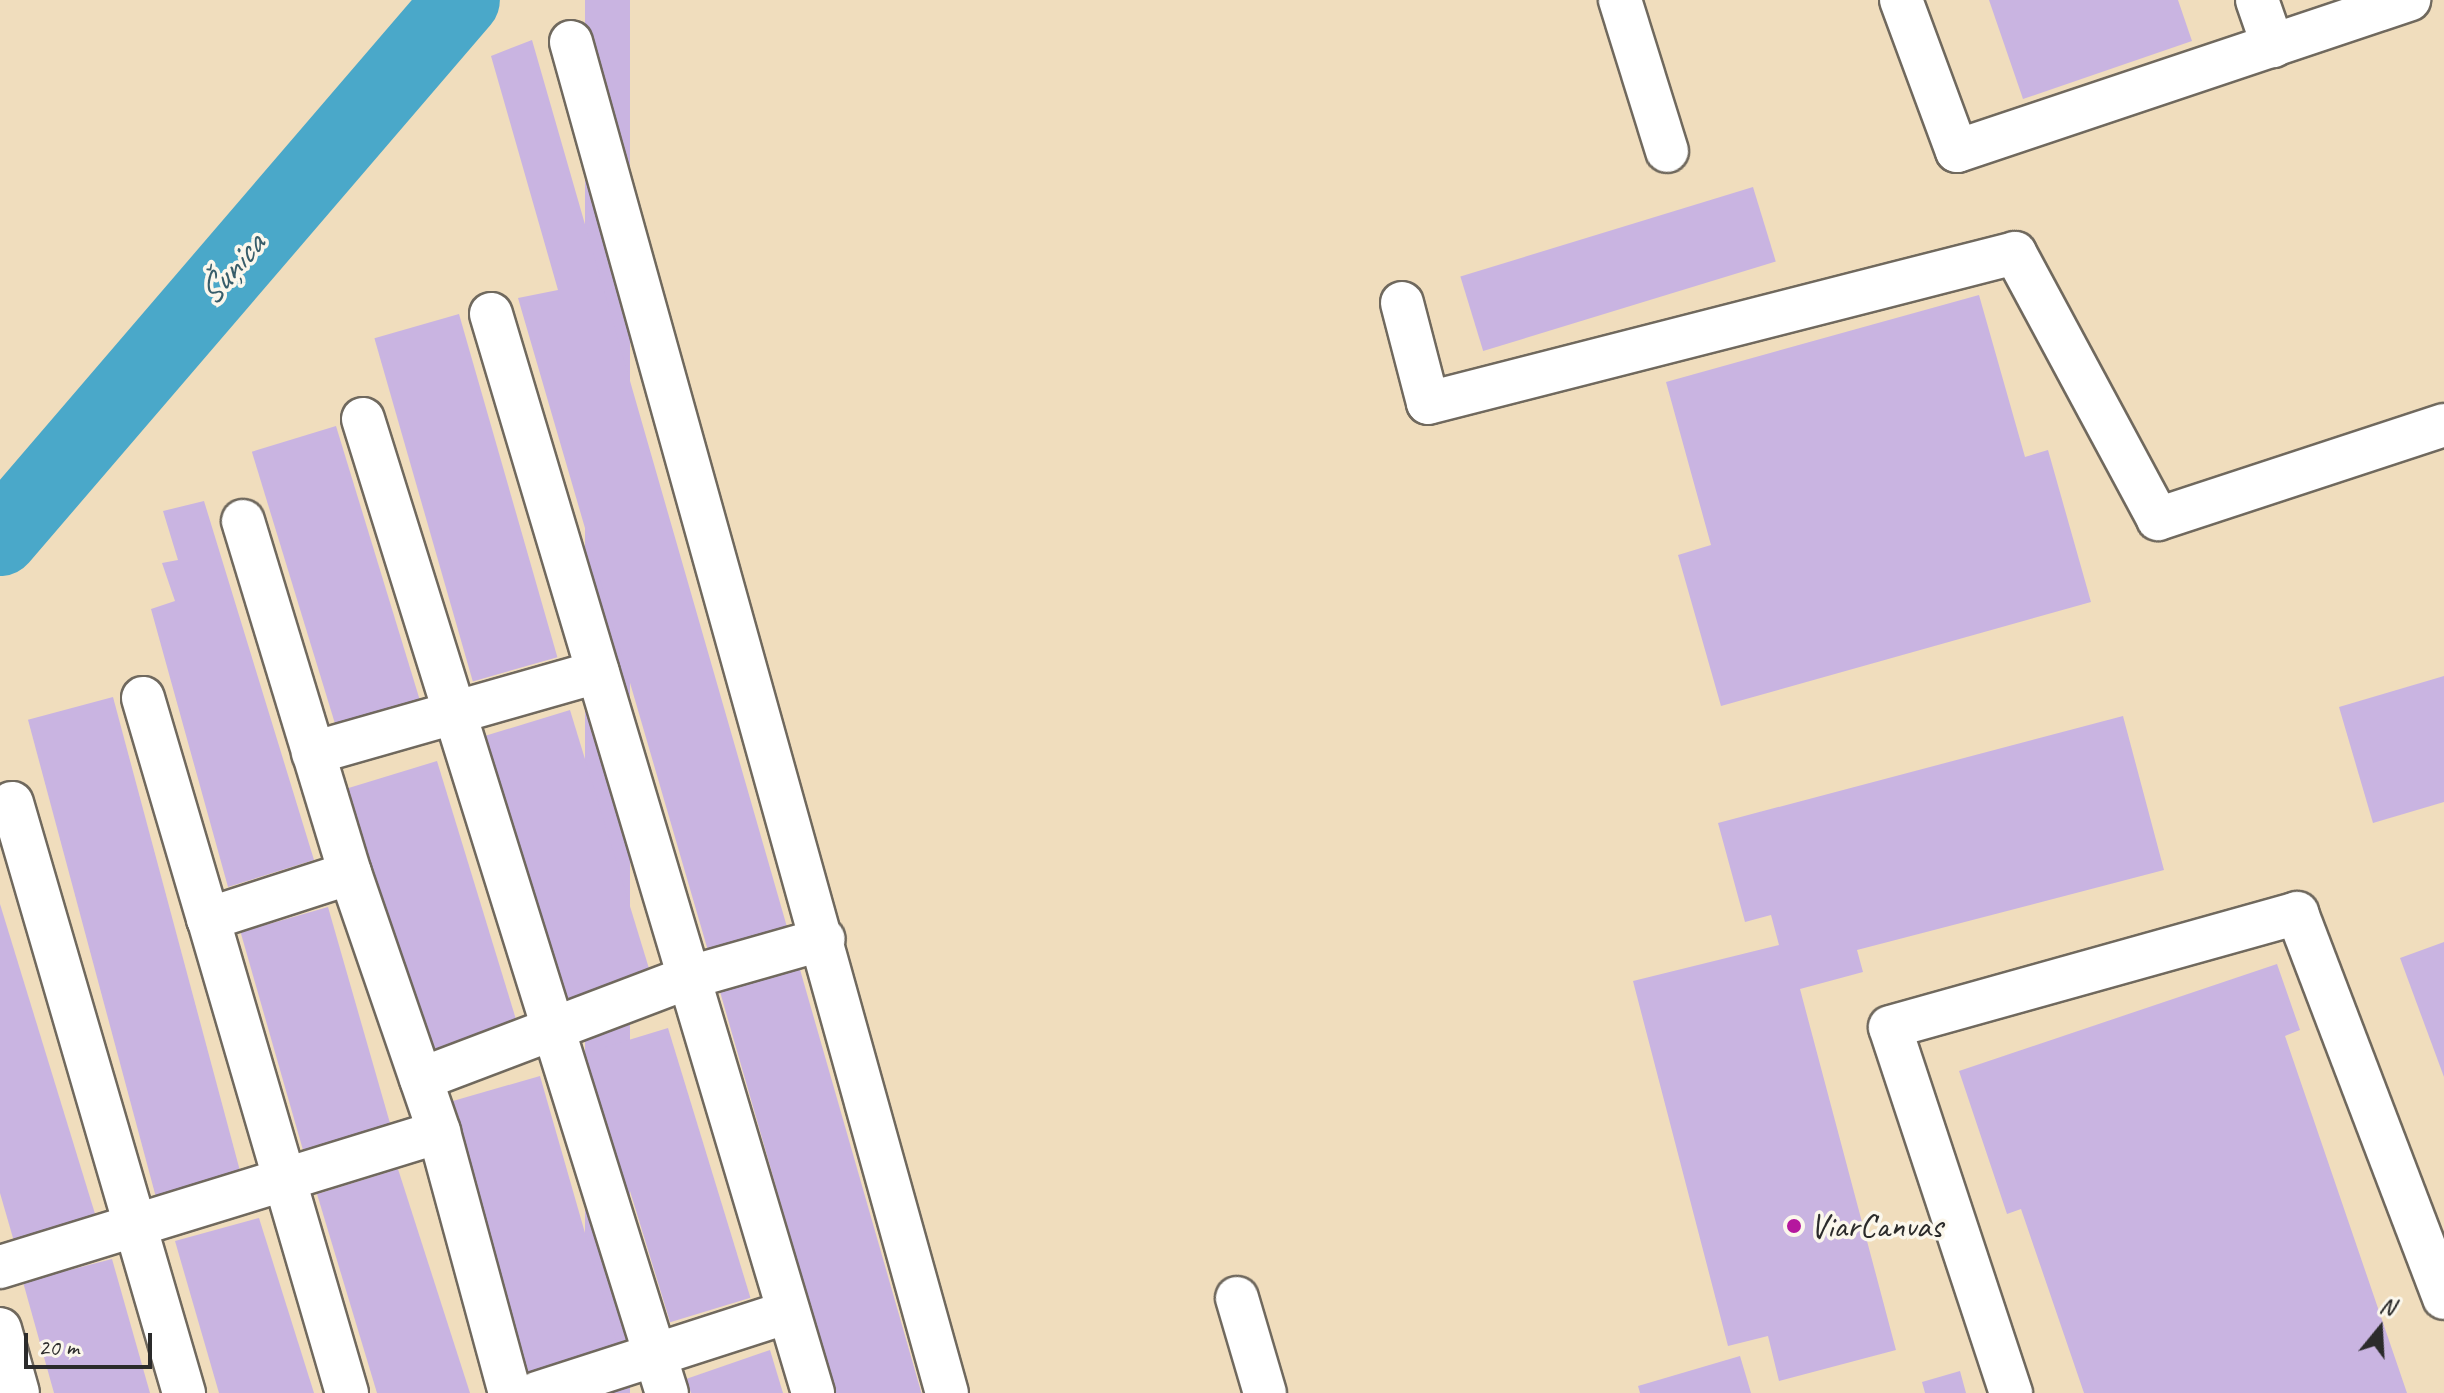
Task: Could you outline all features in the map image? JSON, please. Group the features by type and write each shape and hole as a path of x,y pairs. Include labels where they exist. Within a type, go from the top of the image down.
{"lane":[{"path":"1620,0 1667,151"},
{"path":"1901,0 1957,151 2409,0"},
{"path":"2257,0 2273,46"},
{"path":"571,42 824,939 947,1393"},
{"path":"1402,303 1428,403 2015,253 2158,519 2444,425"},
{"path":"491,314 813,1393"},
{"path":"363,419 457,712 661,1374"},
{"path":"243,521 350,873 439,1132 510,1393"},
{"path":"313,753 598,672"},
{"path":"143,698 347,1393"},
{"path":"12,803 139,1227 184,1393"},
{"path":"208,919 350,873"},
{"path":"2011,1393 1890,1027 2297,913 2444,1298"},
{"path":"421,1079 555,1031 687,978 824,939"},
{"path":"0,1267 139,1227 439,1132"},
{"path":"1237,1298 1265,1393"},
{"path":"537,1393 661,1374 788,1312"},
{"path":"0,1329 18,1393"}],"building":[{"path":"585,0 630,0 630,1393 585,1393"},
{"path":"1989,0 2178,0 2192,41 2023,99"},
{"path":"532,40 789,934 711,961 518,298 558,290 491,56"},
{"path":"1753,187 1776,262 1483,351 1460,276"},
{"path":"1979,295 2025,457 2048,450 2091,602 1721,706 1678,555 1711,545 1666,382"},
{"path":"459,314 557,657 473,681 374,338"},
{"path":"336,426 420,702 336,728 252,452"},
{"path":"204,501 314,860 228,887 151,609 175,601 162,563 178,560 163,511"},
{"path":"2444,676 2444,802 2373,823 2339,707"},
{"path":"113,697 242,1177 157,1200 28,720"},
{"path":"570,710 651,974 564,1001 483,737"},
{"path":"2123,716 2164,870 1857,950 1863,972 1800,989 1896,1350 1779,1381 1768,1336 1728,1346 1633,981 1779,945 1771,915 1745,922 1718,823"},
{"path":"437,761 517,1024 427,1052 346,789"},
{"path":"0,904 96,1217 15,1245 0,1193"},
{"path":"328,907 393,1135 306,1160 241,932"},
{"path":"2444,942 2444,1077 2400,958"},
{"path":"2277,964 2300,1030 2285,1036 2407,1393 2084,1393 2021,1209 2007,1214 1959,1071"},
{"path":"799,966 921,1393 835,1393 719,989"},
{"path":"668,1028 750,1298 670,1322 588,1053"},
{"path":"540,1076 618,1347 525,1374 448,1102"},
{"path":"398,1169 470,1393 377,1393 317,1194"},
{"path":"259,1218 314,1393 219,1393 175,1241"},
{"path":"112,1259 150,1393 54,1393 23,1282"},
{"path":"770,1350 783,1393 691,1393 686,1379"},
{"path":"1740,1356 1751,1393 1640,1393 1638,1386"},
{"path":"1960,1371 1966,1393 1925,1393 1922,1382"}],"waterway":[{"name":"Šuņica","path":"0,538 462,0"}],"place":[{"name":"ViarCanvas","path":"1794,1226"}]}
